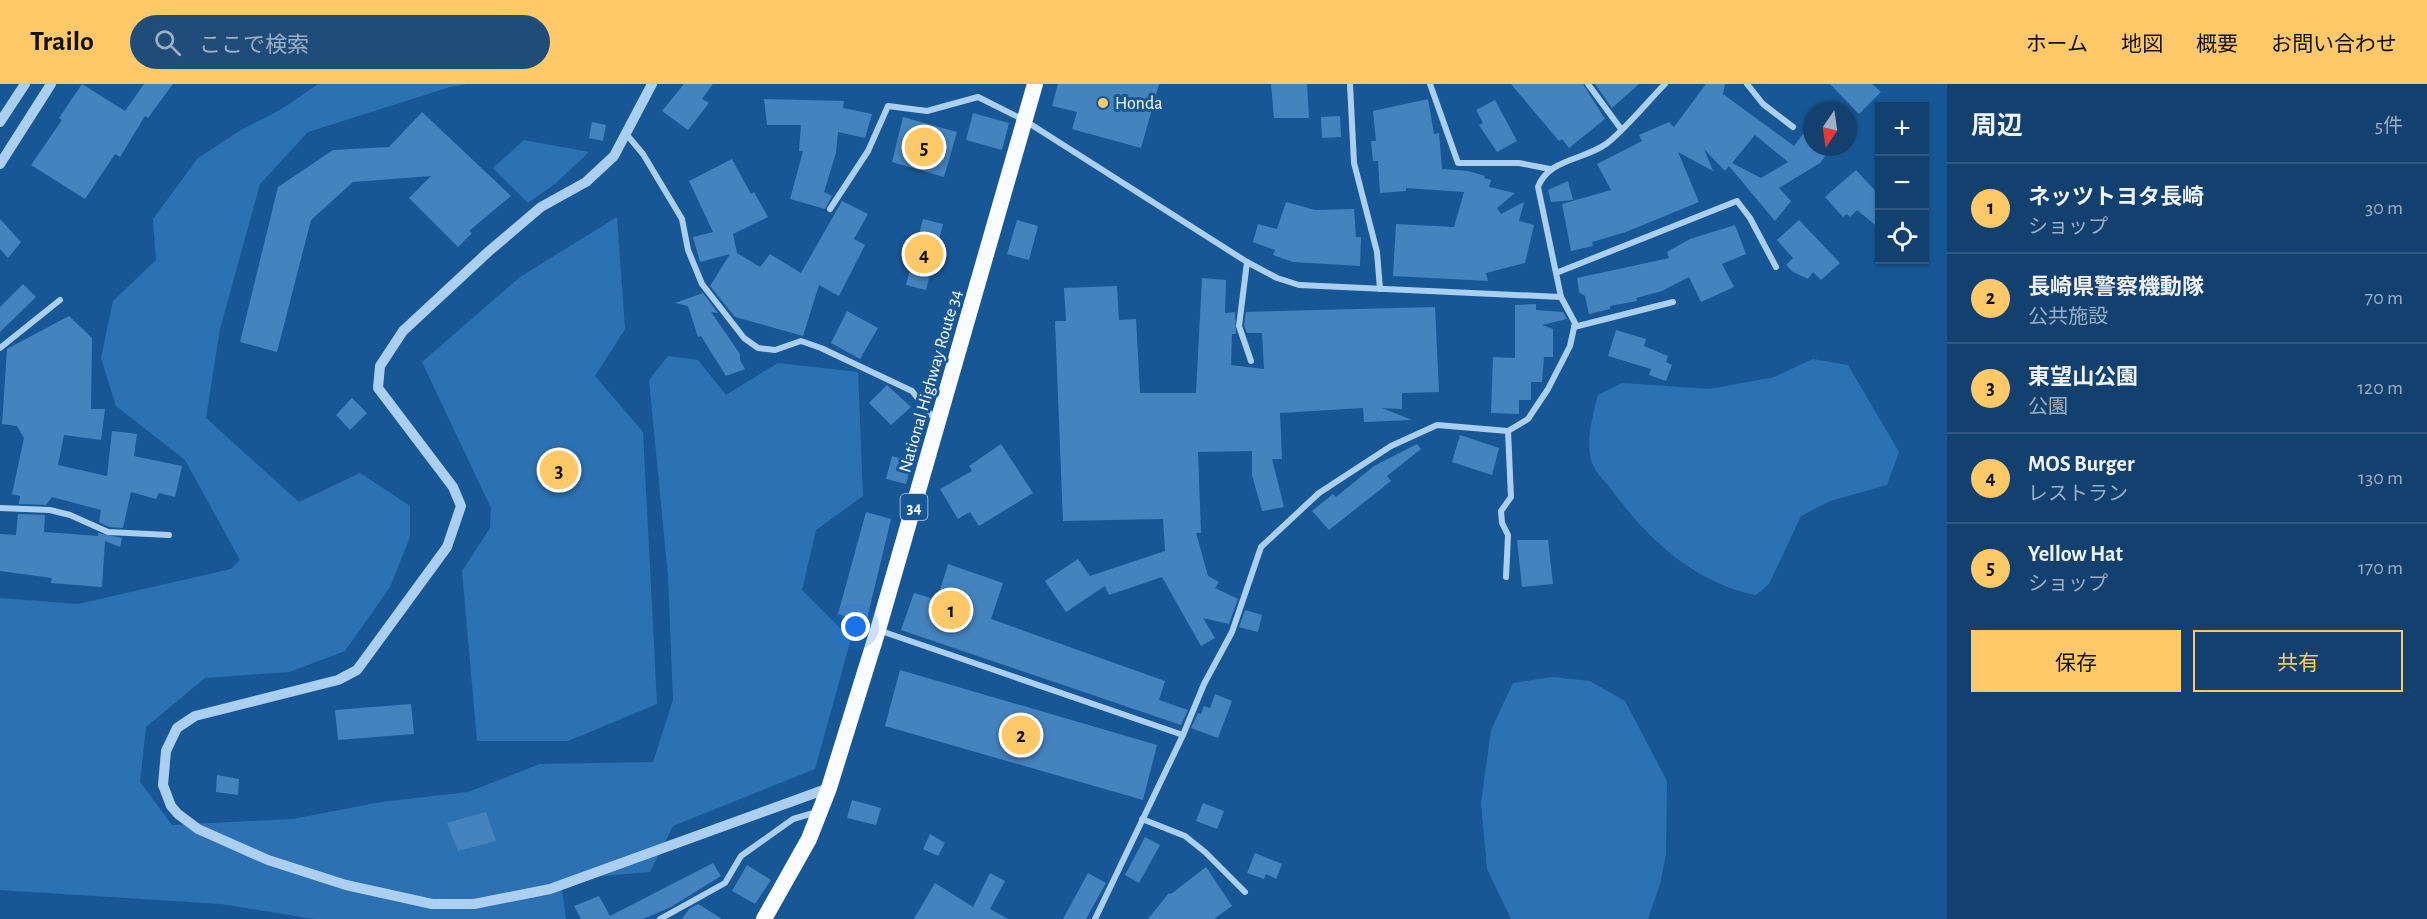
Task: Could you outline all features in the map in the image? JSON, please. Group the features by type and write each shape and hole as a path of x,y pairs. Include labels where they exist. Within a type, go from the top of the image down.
{"highway":[{"name":"National Highway Route 34","path":"764,919 809,839 829,788 878,630 1035,84"}],"street":[{"path":"0,122 24,84"},
{"path":"0,164 51,84"},
{"path":"652,84 614,156 586,182 541,207 488,252 403,332 380,366 378,388 453,487 461,506 447,547 357,670 338,680 195,716 177,728 172,737 166,751 163,785 171,806 198,829 268,860 346,885 449,906 549,889 829,788"},
{"path":"1350,84 1354,162 1377,252 1380,289"},
{"path":"1430,84 1458,163 1519,163 1550,169"},
{"path":"1588,84 1621,129"},
{"path":"1095,919 1183,735 1204,684 1232,632 1261,547 1319,493 1391,446 1437,425 1508,431 1528,419 1548,389 1570,346 1575,323 1561,297 1538,187 1542,177 1550,169 1606,144 1665,84"},
{"path":"1747,84 1763,104 1793,128"},
{"path":"830,209 868,151 888,106 927,111 978,98 1024,120 1247,262 1277,278 1299,285 1561,297"},
{"path":"627,135 643,154 682,219 688,250 702,284 744,338 758,348 775,350 801,341 887,377 912,391 938,424"},
{"path":"1556,273 1737,201 1750,218 1776,267"},
{"path":"1247,262 1239,326 1251,361"},
{"path":"0,348 60,300"},
{"path":"1574,327 1673,302"},
{"path":"1506,577 1508,535 1502,523 1501,511 1511,497 1508,431"},
{"path":"0,508 50,510 70,515 108,532 169,535"},
{"path":"878,630 1183,735"},
{"path":"660,919 725,883 741,856 793,819 820,811"},
{"path":"1142,819 1185,836 1205,852 1245,892"}],"shaded area":[{"path":"318,84 468,84 450,87 308,132 260,184 220,329 206,418 299,502 360,473 410,506 410,537 390,587 345,651 289,672 205,678 146,727 140,782 172,825 293,819 381,802 468,792 540,764 653,762 673,700 668,576 649,380 668,356 698,360 726,395 778,363 858,372 863,496 816,530 802,590 851,639 815,769 673,826 650,872 589,877 562,890 566,919 314,919 221,904 0,890 0,598 78,604 231,569 240,560 185,460 116,406 101,358 113,301 156,260 153,219 198,158 241,130 282,109"},
{"path":"524,140 589,152 556,183 528,203 493,168"},
{"path":"617,217 625,329 595,376 643,432 657,704 568,741 477,741 462,571 490,528 491,508 422,362 520,277"},
{"path":"1813,359 1848,365 1899,452 1887,485 1830,501 1801,516 1769,584 1756,595 1712,580 1674,556 1640,525 1593,466 1589,446 1598,395 1622,383 1710,389 1774,377"},
{"path":"1552,677 1590,681 1625,701 1667,781 1666,854 1660,884 1648,919 1511,919 1487,869 1481,803 1491,730 1513,683"}],"building":[{"path":"82,84 125,111 144,84 173,84 148,118 145,116 120,157 115,154 85,199 31,165 62,120 59,118"},
{"path":"684,84 713,84 702,99 709,103 688,130 662,111"},
{"name":"Honda","path":"1058,84 1159,84 1141,148 1072,129 1077,112 1052,106"},
{"path":"1271,84 1307,84 1309,118 1274,118"},
{"path":"1511,84 1583,84 1605,119 1569,148 1562,139 1559,141"},
{"path":"1595,84 1639,84 1612,108"},
{"path":"1706,84 1725,84 1723,94 1794,146 1803,134 1803,156 1825,156 1820,163 1779,188 1791,201 1775,221 1729,166 1725,171 1704,149 1713,171 1678,152 1699,202 1626,232 1592,242 1593,246 1571,251 1562,204 1611,190 1597,164 1642,141 1639,135 1669,122 1674,127","holes":["1755,135 1788,162 1761,178 1732,163"]},
{"path":"1830,84 1872,84 1881,92 1859,114 1857,102 1847,102"},
{"path":"764,99 844,101 843,108 872,114 865,138 838,132 836,153 824,192 832,196 825,209 790,199 803,151 799,151 801,125 767,125"},
{"path":"1428,99 1434,134 1439,133 1442,169 1468,171 1485,176 1484,178 1491,180 1489,187 1515,193 1497,208 1501,214 1524,202 1519,221 1534,225 1525,263 1486,273 1488,281 1393,276 1396,224 1454,227 1464,192 1406,188 1406,191 1380,193 1378,161 1373,161 1371,141 1376,141 1373,111"},
{"path":"1495,100 1517,141 1497,152 1479,125 1483,123 1476,110"},
{"path":"422,112 511,196 469,231 472,233 458,247 409,198 431,176 353,182 311,220 277,352 240,342 278,187 333,150 389,147"},
{"path":"973,113 1009,123 1002,150 966,140"},
{"path":"1340,116 1341,137 1322,138 1321,117"},
{"path":"903,117 957,132 944,177 892,162"},
{"path":"592,122 606,125 603,141 589,138"},
{"path":"732,159 751,194 754,192 768,217 733,234 737,253 760,267 770,254 801,273 842,201 868,214 854,239 865,245 839,296 819,285 803,336 735,317 710,286 730,254 700,262 693,237 713,232 689,181"},
{"path":"1856,170 1875,191 1875,225 1857,210 1850,217 1847,214 1843,217 1825,197"},
{"path":"1568,181 1573,200 1551,202 1548,190"},
{"path":"1286,202 1315,210 1354,209 1356,237 1361,237 1360,266 1293,262 1273,255 1275,250 1253,242 1258,224 1277,229"},
{"path":"0,219 21,242 8,258 0,249"},
{"path":"923,219 943,224 926,290 906,285"},
{"path":"1017,220 1038,226 1029,260 1007,254"},
{"path":"1799,220 1840,263 1821,280 1813,272 1808,279 1793,272 1786,265 1793,258 1777,240"},
{"path":"1735,225 1746,254 1722,264 1734,287 1701,302 1689,277 1662,291 1636,298 1637,301 1610,306 1610,309 1589,314 1585,296 1579,292 1577,278 1669,258 1667,252 1690,239"},
{"path":"1202,278 1226,280 1225,313 1235,312 1236,334 1232,334 1231,365 1264,369 1262,333 1247,333 1244,325 1246,312 1435,307 1439,392 1402,393 1402,409 1382,408 1412,420 1364,422 1363,408 1280,413 1282,459 1272,459 1284,507 1262,511 1252,475 1252,451 1198,452 1201,533 1196,533 1208,576 1219,582 1215,588 1238,599 1229,624 1203,618 1215,638 1201,646 1162,577 1109,595 1105,586 1066,612 1045,581 1078,559 1090,576 1165,551 1163,519 1063,521 1055,321 1066,321 1064,288 1117,286 1119,320 1136,319 1140,393 1196,393"},
{"path":"23,284 36,297 0,332 0,307"},
{"path":"703,293 718,313 711,312 740,354 740,360 745,369 726,376 701,336 698,337 688,306 675,303"},
{"path":"1536,304 1536,310 1563,312 1567,319 1542,325 1553,329 1553,357 1544,357 1542,382 1531,382 1531,400 1519,400 1519,414 1491,413 1493,357 1515,358 1515,305"},
{"path":"847,311 878,328 860,359 831,343"},
{"path":"69,316 92,338 91,409 105,409 101,440 64,435 58,465 107,476 112,431 137,434 134,456 182,466 175,497 159,493 156,499 131,492 123,528 109,527 99,522 101,510 52,497 46,505 19,504 20,496 12,494 24,438 17,426 2,424 7,349"},
{"path":"1616,330 1646,339 1644,346 1668,356 1666,362 1672,365 1666,381 1649,375 1651,369 1608,356"},
{"path":"887,385 911,407 891,425 869,403"},
{"path":"352,398 367,413 350,430 336,415"},
{"path":"1460,435 1499,448 1492,475 1452,462"},
{"path":"1001,444 1033,493 979,526 970,512 958,519 940,489 972,471 969,466"},
{"path":"1417,444 1421,449 1387,476 1391,481 1329,530 1312,511 1333,494 1336,497 1374,466"},
{"path":"892,456 912,462 906,484 886,479"},
{"path":"866,512 891,519 866,623 838,614"},
{"path":"18,514 45,515 44,532 98,536 98,533 122,538 120,547 105,541 102,587 51,583 52,578 0,571 0,534 16,535"},
{"path":"1517,540 1548,540 1553,584 1522,587"},
{"path":"948,564 1003,583 991,619 1165,681 1159,700 1188,710 1181,725 901,630 914,593 937,600"},
{"path":"1245,610 1262,615 1258,632 1239,627"},
{"path":"900,670 1157,745 1143,800 885,726"},
{"path":"1215,694 1232,701 1218,738 1191,728 1204,706 1210,708"},
{"path":"411,704 414,734 338,740 335,710"},
{"path":"217,775 239,779 238,795 216,792"},
{"path":"852,800 881,808 876,825 847,818"},
{"path":"1203,803 1224,811 1217,829 1196,821"},
{"path":"486,812 496,841 458,851 447,823"},
{"path":"930,834 945,843 938,856 923,849"},
{"path":"1145,837 1160,845 1139,883 1125,875"},
{"path":"1255,853 1282,864 1276,879 1266,874 1264,879 1247,873"},
{"path":"713,863 721,876 671,907 643,919 581,919 574,906 599,896 610,916"},
{"path":"747,865 771,880 755,904 732,891"},
{"path":"1206,867 1232,906 1214,919 1148,919 1169,893 1171,894"},
{"path":"990,873 1005,881 990,909 1008,919 914,919 935,883 973,907"},
{"path":"1088,873 1106,883 1086,919 1063,919"},
{"path":"698,904 722,919 682,919 689,909"}],"place":[{"name":"Honda","path":"1103,103"},
{"name":"Yellow Hat","path":"924,147"},
{"name":"MOS Burger","path":"924,254"},
{"name":"東望山公園","path":"559,470"},
{"name":"ネッツトヨタ長崎","path":"951,610"},
{"name":"長崎県警察機動隊","path":"1021,735"}]}
